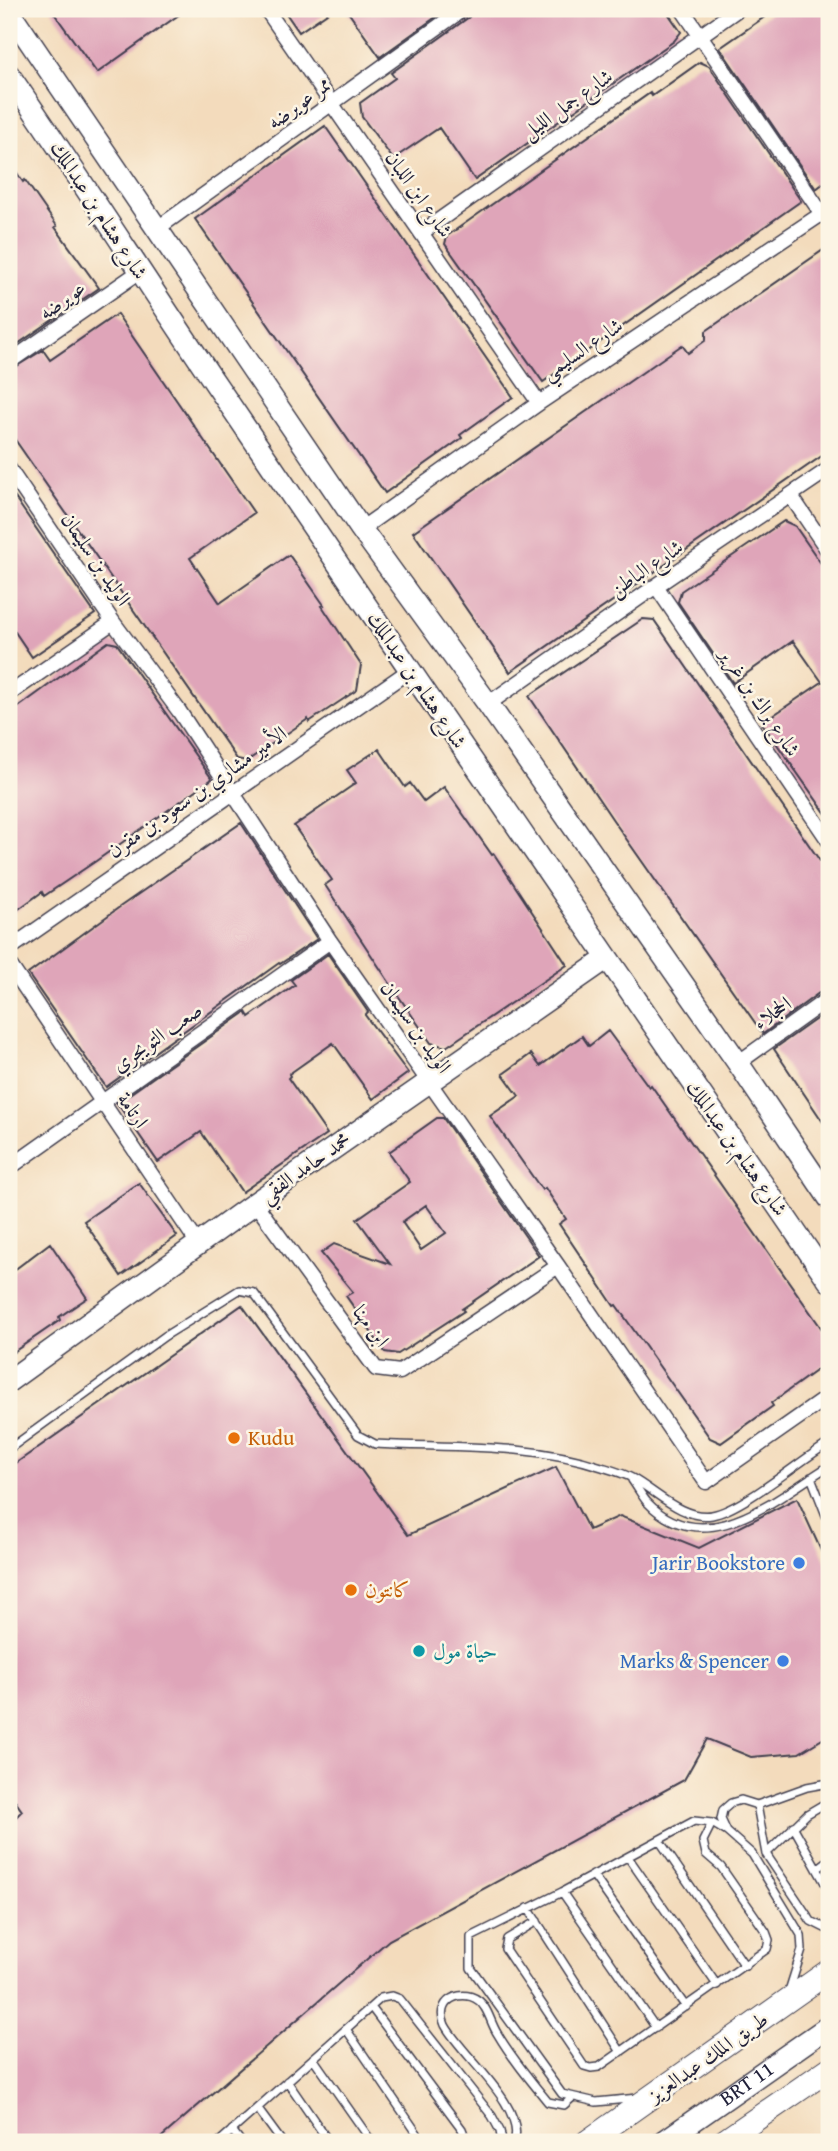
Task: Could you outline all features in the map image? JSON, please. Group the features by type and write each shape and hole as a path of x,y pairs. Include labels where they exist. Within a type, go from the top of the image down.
{"main road":[{"name":"طريق الملك عبدالعزيز","path":"587,2142 829,1970"},
{"path":"723,2142 829,2069"}],"street":[{"name":"شارع ابن اللبان","path":"266,9 538,403"},
{"name":"ممر عويرضه","path":"158,228 463,9"},
{"path":"682,9 826,211"},
{"name":"شارع جمل الليل","path":"421,233 738,9"},
{"name":"شارع هشام بن عبدالملك","path":"9,11 361,528 488,704 829,1198"},
{"name":"شارع هشام بن عبدالملك","path":"9,75 139,272 606,959 829,1281"},
{"name":"شارع السليمي","path":"361,528 538,403 826,211"},
{"name":"عويرضه","path":"9,362 139,272"},
{"name":"شارع الباطن","path":"488,704 829,469"},
{"name":"الوليد بن سليمان","path":"11,477 179,711 330,941 558,1266 705,1482 829,1396"},
{"path":"791,496 829,552"},
{"name":"شارع براك بن غرير","path":"656,586 829,841"},
{"path":"9,694 113,622"},
{"name":"الأمير مشاري بن سعود بن مقرن","path":"9,949 410,670"},
{"name":"صعب التويجري","path":"9,1168 330,941"},
{"name":"محمد حامد الفقي","path":"9,1381 428,1080 606,959"},
{"name":"ارتامة","path":"9,964 199,1245"},
{"name":"الحجلاء","path":"738,1063 829,998"},
{"name":"ابن مهنا","path":"255,1203 376,1369 400,1372 558,1266"},
{"name":"BRT 11","path":"663,2142 829,2026"}],"lane":[{"path":"9,1450 165,1336 239,1290 254,1293 358,1435 375,1444 525,1450 594,1464 630,1476 670,1503 695,1515 712,1515 735,1507 829,1443"},
{"path":"630,1476 648,1503 675,1522 693,1529 734,1523 829,1466"},
{"path":"811,1477 829,1523"},
{"path":"727,1832 721,1819 723,1810 731,1803 741,1800 757,1805 807,1787 829,1783"},
{"path":"766,1854 807,1814 829,1801"},
{"path":"757,1805 766,1854 811,1921 829,1930"},
{"path":"653,2096 596,2102 562,2094 471,1968 471,1937 694,1821 712,1824 727,1832 752,1854 801,1935 802,1950 786,2002"},
{"path":"537,1921 507,1939 505,1949 584,2066 600,2067 767,1949 769,1940 766,1932 721,1867 706,1854 703,1840 712,1824"},
{"path":"793,1826 829,1890"},
{"path":"659,1840 745,1966"},
{"path":"628,1857 717,1985"},
{"path":"817,1869 829,1860"},
{"path":"593,1875 685,2007"},
{"path":"562,1892 656,2028"},
{"path":"528,1908 621,2052"},
{"path":"514,2142 516,2137 511,2112 481,2068 444,2022 443,2011 454,1995 463,1994 484,2006 498,2035 548,2102 564,2105 573,2097"},
{"path":"219,2142 381,1998 391,1996 400,1999 492,2116 502,2142"},
{"path":"371,2007 463,2129 467,2142"},
{"path":"346,2029 423,2142"},
{"path":"313,2058 372,2142"},
{"path":"288,2081 329,2142"},
{"path":"257,2108 282,2142"},
{"path":"232,2130 241,2142"}],"building":[{"path":"51,9 187,9 97,73"},
{"path":"283,9 333,9 299,32"},
{"path":"346,9 447,9 380,57"},
{"path":"473,9 665,9 681,32 674,41 475,180 439,128 393,159 362,117 360,103 395,78 391,73 469,17"},
{"path":"776,9 829,9 829,179 816,189 720,48"},
{"path":"700,62 709,66 801,201 543,382 445,244 447,236 650,93 652,96"},
{"path":"325,126 513,397 460,435 462,438 385,493 195,219"},
{"path":"9,161 99,288 9,350"},
{"path":"829,246 829,451 510,672 413,532 682,345 688,353 706,340 706,331"},
{"path":"117,314 254,513 190,558 220,603 289,555 361,665 357,690 309,722 308,719 247,761 237,759 9,431 9,371 43,350 50,360"},
{"path":"9,489 95,614 32,657 9,623"},
{"path":"784,521 795,526 829,575 829,818 762,723 822,682 793,641 733,683 678,602 681,591"},
{"path":"643,619 654,620 829,874 829,989 823,990 763,1034 529,696"},
{"path":"108,642 117,644 212,779 96,861 44,896 42,892 9,916 9,714"},
{"path":"379,749 405,787 410,783 424,802 444,787 492,855 494,854 567,965 446,1047 431,1043 395,991 325,885 332,880 294,826 356,783 347,770"},
{"path":"241,823 317,939 279,963 106,1087 28,974"},
{"path":"328,954 368,1012 365,1015 408,1073 373,1099 333,1043 289,1074 288,1078 327,1134 242,1192 201,1132 158,1162 117,1103 246,1012 249,1017 295,985 291,980"},
{"path":"829,1010 829,1131 774,1049"},
{"path":"608,1031 649,1087 651,1085 829,1339 829,1361 721,1443 710,1438 616,1305 614,1306 559,1224 566,1219 490,1116 519,1096 503,1074 531,1054 540,1066 582,1036 589,1046"},
{"path":"437,1118 443,1118 539,1256 462,1309 464,1311 398,1354 385,1352 346,1296 353,1292 321,1253 334,1244 390,1264 357,1219 410,1182 389,1152","holes":["426,1205 446,1233 421,1250 402,1222"]},
{"path":"139,1183 177,1236 121,1276 84,1221"},
{"path":"50,1243 87,1298 9,1355 9,1274"},
{"name":"حياة مول","path":"242,1305 408,1535 556,1467 589,1530 620,1516 699,1548 797,1498 829,1568 829,1735 799,1753 751,1757 707,1739 684,1780 389,1940 156,2142 9,2142 9,1824 22,1811 9,1792 9,1468"}],"place":[{"name":"Kudu","path":"234,1438"},
{"name":"Jarir Bookstore","path":"799,1563"},
{"name":"كانتون","path":"351,1590"},
{"name":"حياة مول","path":"419,1651"},
{"name":"Marks & Spencer","path":"783,1661"}]}
